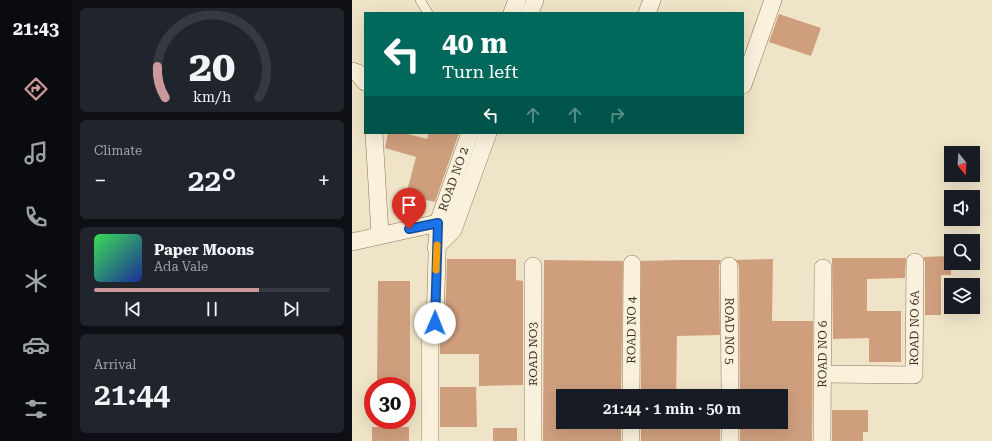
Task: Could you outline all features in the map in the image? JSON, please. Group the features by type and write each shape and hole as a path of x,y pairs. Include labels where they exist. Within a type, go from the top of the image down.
{"street":[{"path":"512,12 517,0"},
{"path":"530,12 535,0"},
{"path":"647,12 652,0"},
{"path":"744,82 773,0"},
{"path":"352,71 358,73 364,81"},
{"path":"374,134 380,236"},
{"name":"ROAD NO 2","path":"430,441 430,331 435,323 436,247 438,223 470,134"},
{"path":"436,247 453,230 488,134"},
{"path":"352,242 438,223"},
{"name":"ROAD NO 6A","path":"823,374 914,375 914,262"},
{"name":"ROAD NO 4","path":"631,389 632,264"},
{"name":"ROAD NO3","path":"532,266 533,441"},
{"name":"ROAD NO 5","path":"730,266 730,389"},
{"name":"ROAD NO 6","path":"822,441 823,268"},
{"path":"435,323 438,331 440,441"},
{"path":"631,429 631,441"},
{"path":"730,429 730,441"}],"lane":[{"path":"420,0 427,12"}],"building":[{"path":"779,14 821,28 811,56 769,42"},
{"path":"388,134 408,134 427,139 429,134 459,134 435,202 406,195 416,157 385,148"},
{"path":"944,256 944,270 951,270 951,275 941,275 941,315 925,315 925,262 923,257"},
{"path":"832,258 906,258 905,278 867,279 867,311 901,311 901,362 869,362 869,338 833,339"},
{"path":"447,259 516,259 516,280 523,281 523,385 479,386 479,354 440,354 440,335 444,335 445,323"},
{"path":"773,259 772,321 813,321 812,441 740,441 740,429 788,429 788,389 740,389 739,266 736,260"},
{"path":"544,260 623,261 621,389 556,389 556,429 621,429 621,441 543,441"},
{"path":"721,260 719,266 720,335 677,336 676,389 641,389 641,261"},
{"path":"378,281 410,281 410,377 377,377"},
{"path":"440,387 476,387 477,427 440,427"},
{"path":"832,410 868,410 868,432 863,432 863,441 832,441"},
{"path":"493,428 517,428 517,441 493,441"},
{"path":"372,429 409,429 409,441 372,441"},
{"path":"641,429 720,429 720,441 641,441"}],"slow traffic":[{"path":"436,270 437,245"}],"route":[{"path":"409,229 438,223 436,247 435,323"}]}
